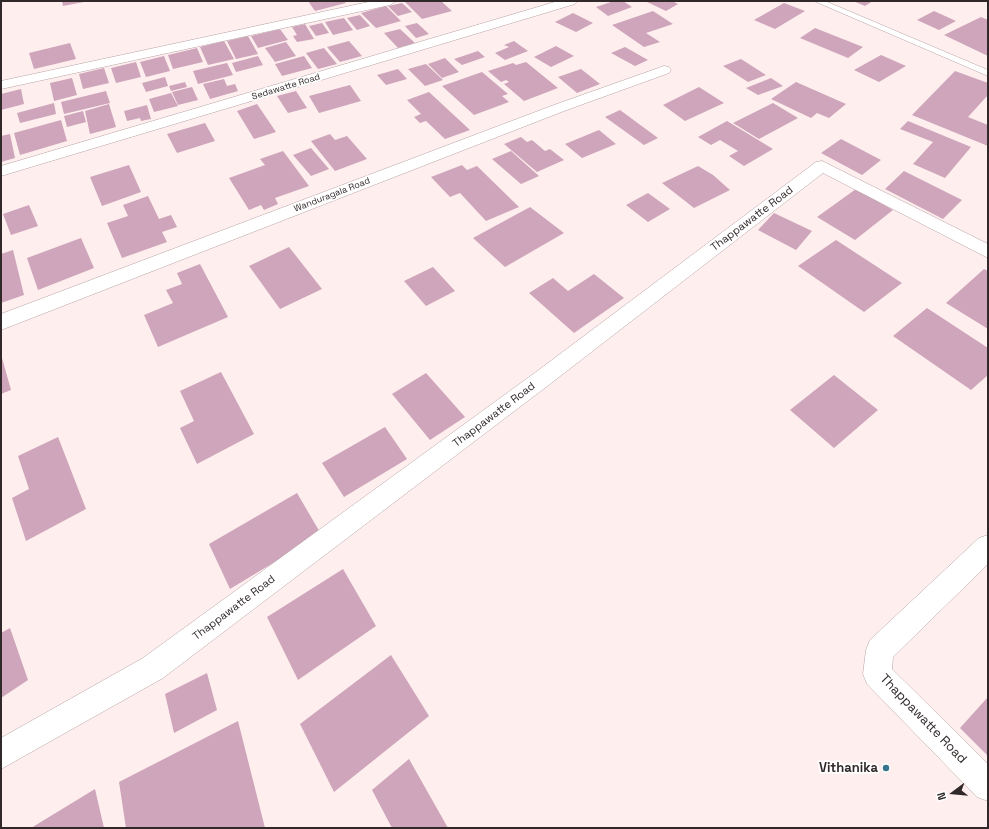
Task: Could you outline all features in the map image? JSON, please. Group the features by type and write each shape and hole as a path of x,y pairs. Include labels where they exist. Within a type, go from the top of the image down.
{"street":[{"path":"1,85 390,1"},
{"name":"Sedawatte Road","path":"1,171 106,141 571,1"},
{"name":"Wanduragala Road","path":"1,322 544,114 664,70"},
{"name":"Thappawatte Road","path":"1,754 153,668 543,378 822,166 988,252"},
{"name":"Thappawatte Road","path":"988,547 880,650 877,674 988,786"}],"lane":[{"path":"818,1 988,73"}],"building":[{"path":"62,1 84,1 84,2 63,6"},
{"path":"308,1 344,1 346,3 315,11"},
{"path":"441,1 452,11 422,19 405,2"},
{"path":"614,1 623,1 632,7 608,16 596,7"},
{"path":"672,1 678,4 666,11 647,2"},
{"path":"853,1 873,1 865,6"},
{"path":"402,3 412,12 398,16 388,6"},
{"path":"784,3 805,11 775,29 754,20"},
{"path":"386,6 401,21 376,28 361,13"},
{"path":"653,11 673,24 646,33 660,42 644,47 612,25"},
{"path":"934,11 956,21 939,30 917,20"},
{"path":"573,13 593,23 576,32 555,22"},
{"path":"360,15 370,26 357,30 347,18"},
{"path":"981,17 988,20 988,56 944,35"},
{"path":"344,18 353,30 333,35 325,22"},
{"path":"322,23 329,33 316,36 309,26"},
{"path":"417,23 429,34 416,38 405,26"},
{"path":"305,24 314,39 297,42 293,36 297,35 292,27"},
{"path":"815,28 863,47 848,58 800,38"},
{"path":"280,29 288,40 258,48 251,36"},
{"path":"400,29 415,43 398,48 384,33"},
{"path":"248,36 258,54 236,59 227,41"},
{"path":"224,41 234,59 208,65 200,47"},
{"path":"349,41 362,56 340,62 327,47"},
{"path":"514,41 528,51 505,60 495,53 509,47 504,45"},
{"path":"286,42 296,56 275,62 265,48"},
{"path":"70,43 76,59 34,69 29,53"},
{"path":"556,46 574,56 551,67 534,57"},
{"path":"625,47 648,60 635,66 611,53"},
{"path":"197,48 203,62 173,69 168,55"},
{"path":"324,48 337,64 318,69 306,53"},
{"path":"478,51 485,57 462,65 454,59"},
{"path":"881,55 906,66 879,82 854,70"},
{"path":"164,56 170,71 146,77 140,62"},
{"path":"258,56 263,65 236,72 232,63"},
{"path":"304,56 312,68 282,76 275,64"},
{"path":"445,58 459,72 442,78 428,64"},
{"path":"741,59 766,75 748,82 723,66"},
{"path":"136,62 141,77 116,83 111,68"},
{"path":"526,62 558,88 524,101 504,84 509,82 506,80 501,82 488,71 513,63 516,65"},
{"path":"227,63 233,75 198,84 193,71"},
{"path":"426,64 443,80 425,86 408,69"},
{"path":"104,68 109,83 83,89 79,74"},
{"path":"398,69 407,79 386,85 377,75"},
{"path":"581,69 600,84 577,93 558,77"},
{"path":"955,71 988,83 988,95 968,117 988,125 988,146 912,115"},
{"path":"482,72 508,94 502,96 509,102 474,115 442,86"},
{"path":"165,77 168,86 146,92 142,83"},
{"path":"72,78 77,95 54,101 50,83"},
{"path":"771,78 783,86 758,95 746,88"},
{"path":"224,79 227,86 235,84 238,91 210,99 203,84"},
{"path":"185,82 187,87 171,91 169,86"},
{"path":"796,82 846,104 829,118 817,113 811,118 771,99"},
{"path":"350,85 361,101 319,113 309,96"},
{"path":"192,87 198,100 178,105 172,92"},
{"path":"699,87 724,103 685,121 663,105"},
{"path":"21,89 24,104 1,110 1,94"},
{"path":"106,91 110,103 64,114 61,102"},
{"path":"296,91 307,108 288,113 277,96"},
{"path":"429,92 470,130 445,139 426,121 420,123 414,117 421,114 407,100"},
{"path":"171,93 178,106 154,112 149,99"},
{"path":"54,103 56,114 20,123 17,113"},
{"path":"773,103 798,118 759,139 733,123"},
{"path":"109,104 116,127 90,134 85,111"},
{"path":"257,104 276,132 254,139 237,111"},
{"path":"147,105 151,119 141,121 140,118 127,121 124,111"},
{"path":"620,110 658,138 644,145 605,117"},
{"path":"83,111 86,122 67,127 64,116"},
{"path":"61,120 67,141 20,155 14,133"},
{"path":"727,121 773,149 744,166 729,156 738,151 720,140 711,145 698,137"},
{"path":"908,121 971,147 945,178 913,164 933,142 900,129"},
{"path":"205,123 215,141 177,153 167,134"},
{"path":"599,130 616,144 582,158 565,144"},
{"path":"10,134 15,158 1,162 1,136"},
{"path":"330,134 335,140 347,136 367,159 335,171 311,141"},
{"path":"521,137 527,142 532,140 545,151 550,149 564,160 537,172 504,144"},
{"path":"841,139 881,160 862,175 821,153"},
{"path":"311,148 329,169 311,176 293,155"},
{"path":"283,151 309,186 275,198 278,204 264,210 261,205 249,210 229,178 265,165 260,159"},
{"path":"511,151 539,176 521,184 492,159"},
{"path":"129,165 141,192 102,206 90,177"},
{"path":"462,165 467,170 477,166 519,207 486,221 460,193 450,197 431,177"},
{"path":"698,166 713,175 730,190 694,208 662,183"},
{"path":"904,171 962,200 943,219 885,189"},
{"path":"856,189 893,210 855,240 817,217"},
{"path":"648,193 670,209 648,222 626,205"},
{"path":"148,196 159,219 171,215 177,227 162,232 167,242 122,258 107,223 128,216 123,205"},
{"path":"29,205 38,226 11,235 3,214"},
{"path":"530,207 564,233 505,267 473,238"},
{"path":"774,213 812,231 796,250 758,230"},
{"path":"81,238 94,268 38,290 27,258"},
{"path":"836,240 902,283 864,312 798,266"},
{"path":"289,247 322,289 280,309 249,266"},
{"path":"13,250 24,295 1,303 1,254"},
{"path":"200,264 228,317 158,347 144,315 173,303 166,290 182,284 177,273"},
{"path":"433,267 455,291 426,306 404,281"},
{"path":"984,269 988,271 988,329 946,303"},
{"path":"594,274 624,298 574,333 529,293 553,278 568,291"},
{"path":"927,308 988,348 988,375 971,390 893,336"},
{"path":"1,358 11,390 1,394"},
{"path":"221,372 254,434 197,464 180,428 194,421 180,391"},
{"path":"426,373 465,417 430,440 392,394"},
{"path":"834,375 878,410 834,448 790,410"},
{"path":"385,427 407,459 344,497 322,463"},
{"path":"58,437 86,509 26,541 12,498 29,489 18,456"},
{"path":"297,493 321,534 230,589 209,544"},
{"path":"343,569 376,626 298,680 267,617"},
{"path":"10,628 28,680 1,698 1,633"},
{"path":"391,655 429,716 334,792 300,724"},
{"path":"207,673 217,710 174,733 165,694"},
{"path":"988,697 988,756 960,728"},
{"path":"238,721 265,828 126,828 119,782"},
{"path":"409,759 448,828 392,828 372,790"},
{"path":"95,789 104,828 31,828"}],"place":[{"name":"Vithanika","path":"886,768"}]}
